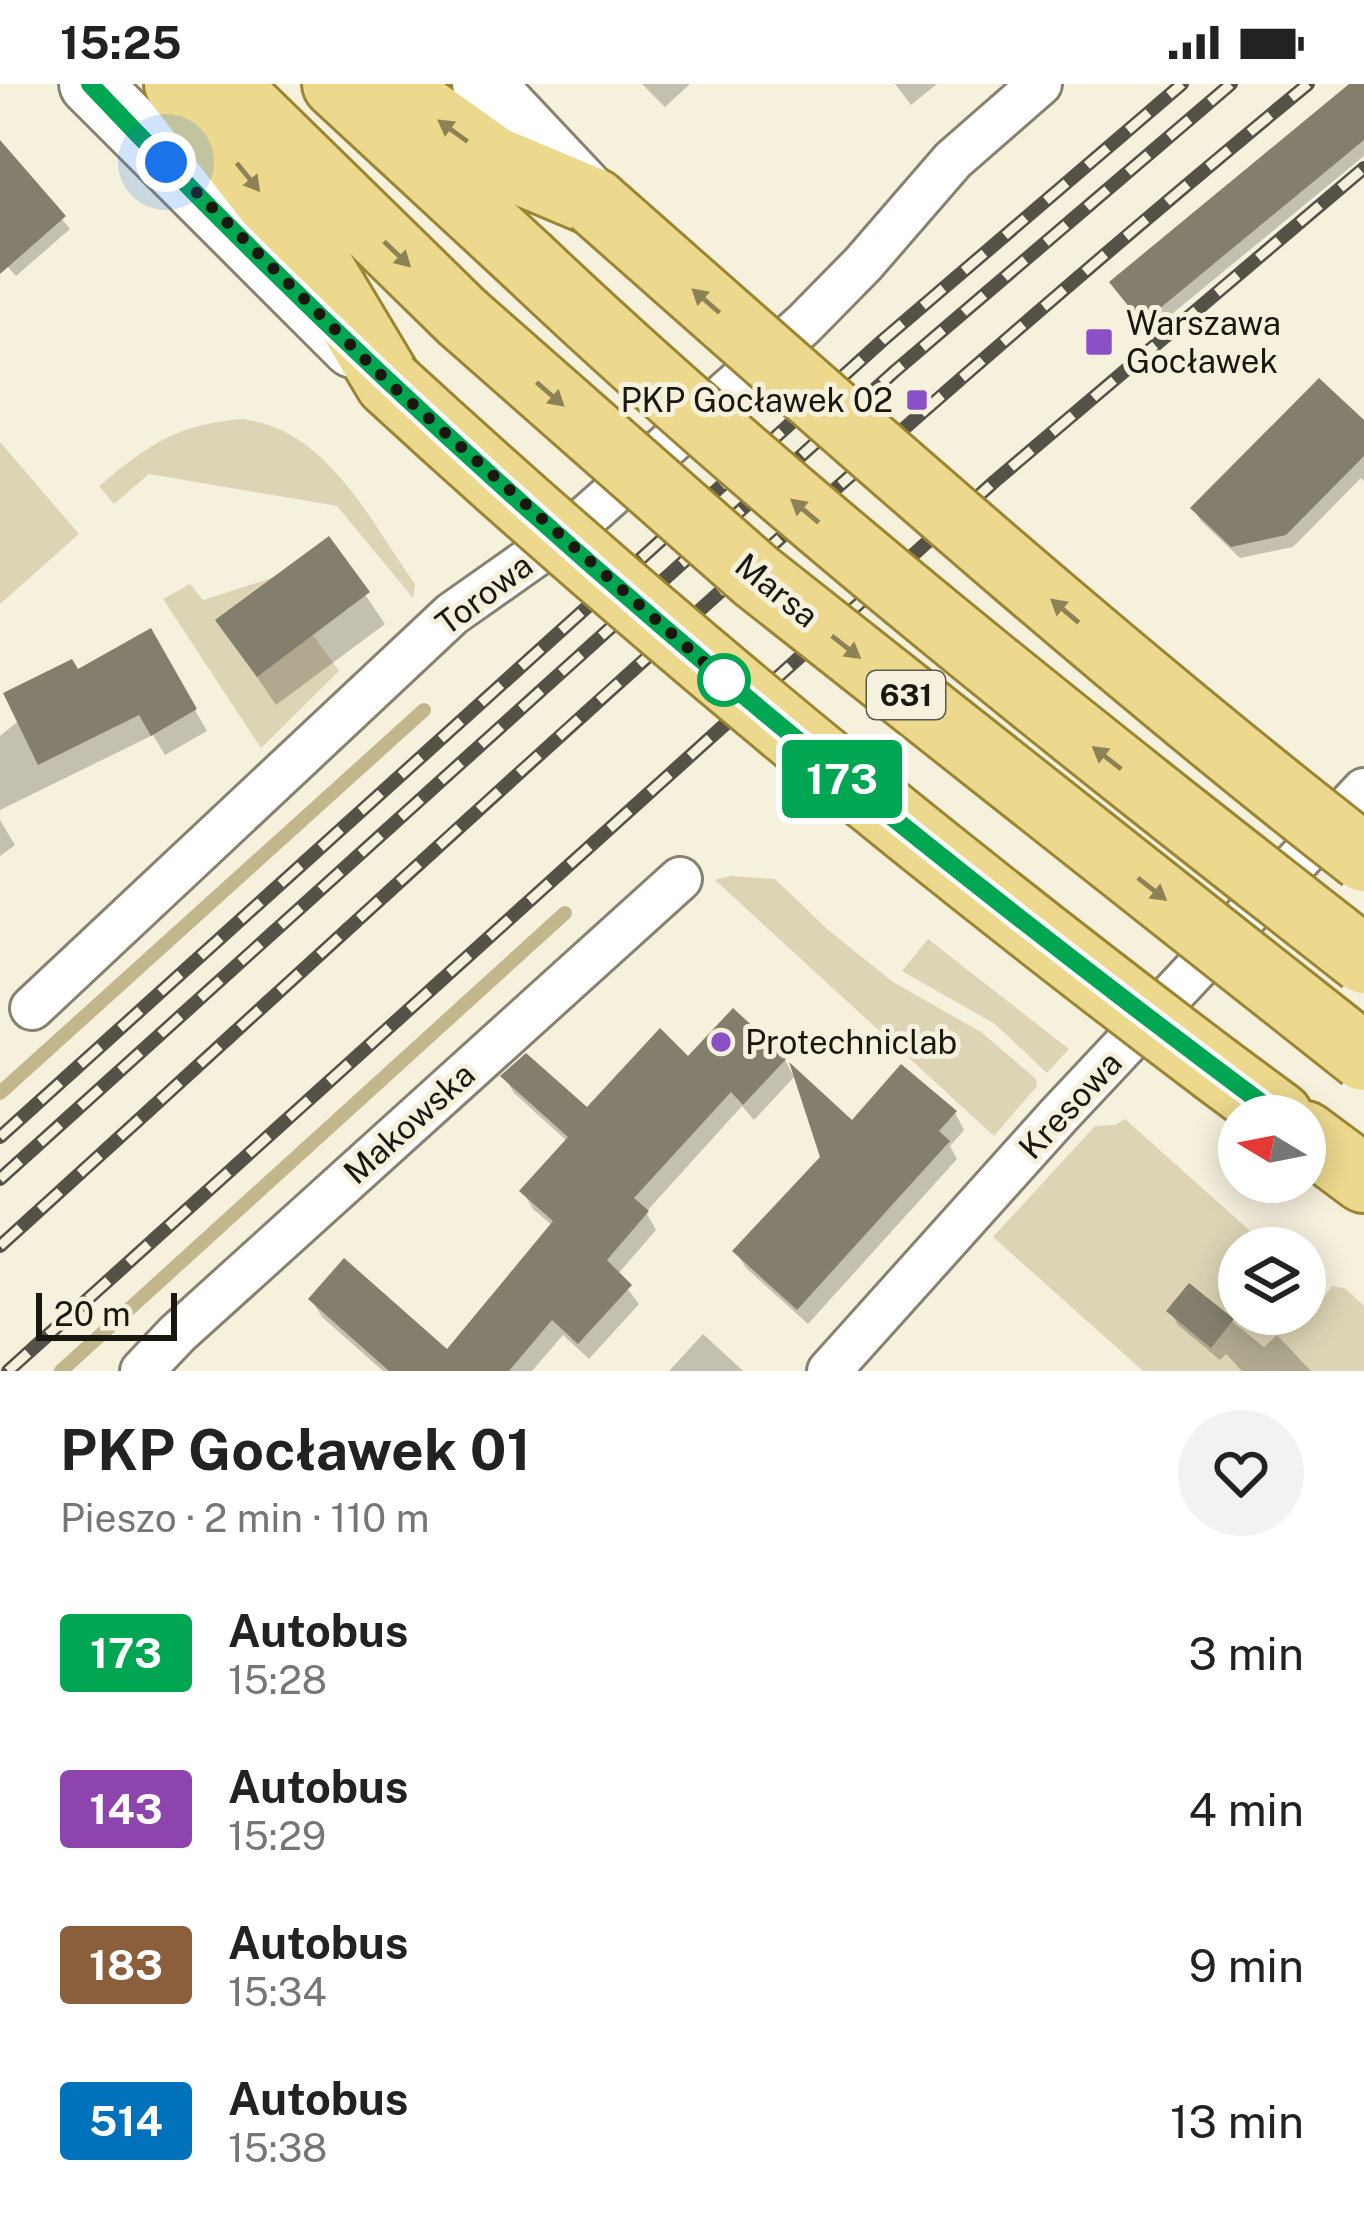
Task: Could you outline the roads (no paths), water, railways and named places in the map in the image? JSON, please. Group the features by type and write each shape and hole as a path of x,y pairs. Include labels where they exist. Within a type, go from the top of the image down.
{"main road":[{"path":"90,84 389,383 638,606 858,793 1253,1095"},
{"path":"178,84 319,266 389,383"},
{"name":"Marsa","path":"224,84 462,317 756,576 1364,1057"},
{"name":"631","path":"336,84 788,497 1024,694 1364,960"},
{"path":"387,84 494,160 595,202"},
{"path":"483,84 595,202 908,478 1282,795 1364,858"},
{"path":"1326,1150 1364,1178"}],"street":[{"name":"Torowa","path":"32,1008 452,614 574,528 804,325 952,160 1040,84"},
{"name":"Kresowa","path":"830,1371 1059,1115 1364,790"},
{"name":"Makowska","path":"142,1371 177,1334 680,879"}],"waterway":[{"path":"0,1093 424,710"},
{"path":"61,1371 565,913"}],"railway":[{"path":"0,1137 883,340 1182,84"},
{"path":"0,1179 895,371 1231,84"},
{"path":"0,1246 810,511 1308,84"},
{"path":"8,1371 995,481 1364,168"}],"place":[{"name":"Warszawa Gocławek","path":"1099,342"},
{"name":"PKP Gocławek 02","path":"917,400"},
{"name":"Protechniclab","path":"721,1042"}]}
